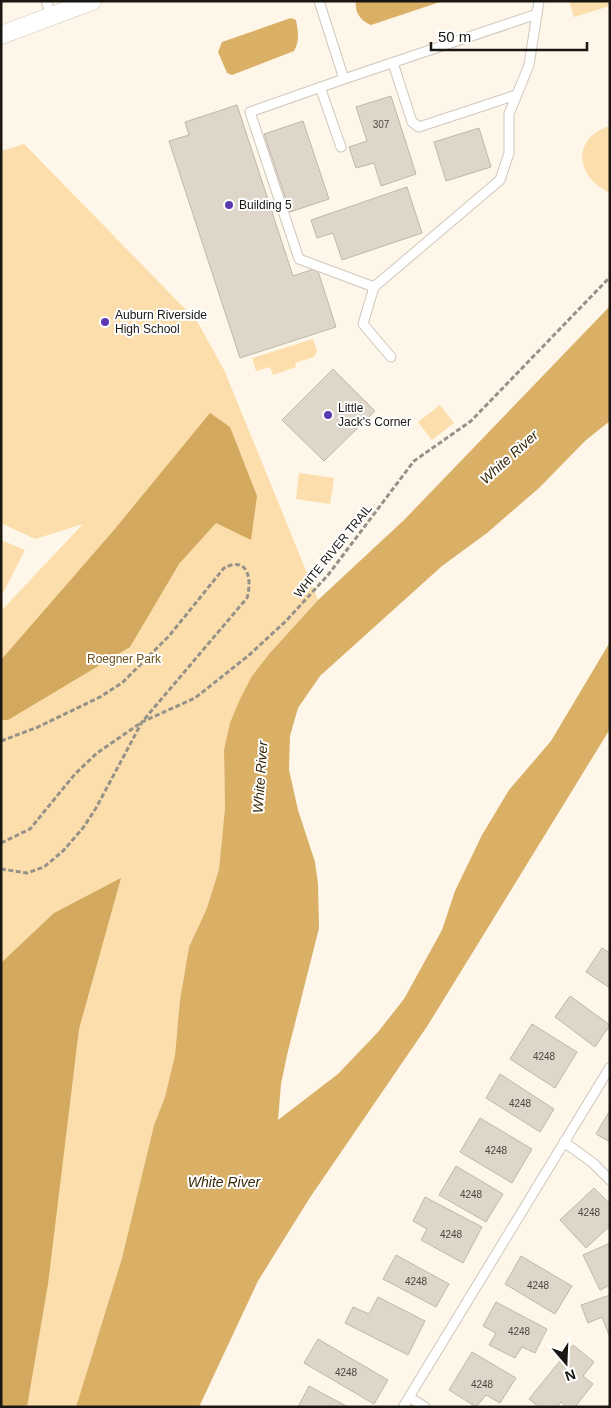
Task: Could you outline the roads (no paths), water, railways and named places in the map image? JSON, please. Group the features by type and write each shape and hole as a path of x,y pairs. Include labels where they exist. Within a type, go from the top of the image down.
{"street":[{"path":"1,35 49,9 92,1"}],"lane":[{"path":"320,1 344,79"},
{"path":"391,357 363,324 374,287 500,180 509,153 508,114 529,64 540,1"},
{"path":"374,287 299,260 250,112 537,14"},
{"path":"394,63 412,122 419,127 516,95"},
{"path":"320,87 341,147"},
{"path":"403,1407 610,1067"},
{"path":"564,1142 610,1180"},
{"path":"409,1397 426,1407"}],"water":[{"path":"356,1 443,1 371,25 359,16 356,9"},
{"path":"291,18 296,20 298,32 298,40 294,51 232,75 227,73 218,52 222,42"},
{"name":"White River","path":"610,306 610,421 586,440 539,488 487,533 442,566 320,676 298,708 290,736 289,770 298,810 315,862 318,884 319,928 287,1055 281,1084 278,1120 338,1074 378,1032 404,999 442,930 455,891 482,835 509,790 551,741 610,642 610,729 428,1025 309,1199 258,1281 199,1407 76,1407 122,1258 154,1125 165,1097 175,1055 180,1000 189,947 207,908 219,869 225,808 224,750 230,723 240,699 252,676 269,654 318,600 404,520"}],"place":[{"name":"Building 5","path":"229,205"},
{"name":"Auburn Riverside High School","path":"105,322"},
{"name":"Little Jack's Corner","path":"328,415"}],"park label":[{"name":"Roegner Park","path":"124,659"}]}
